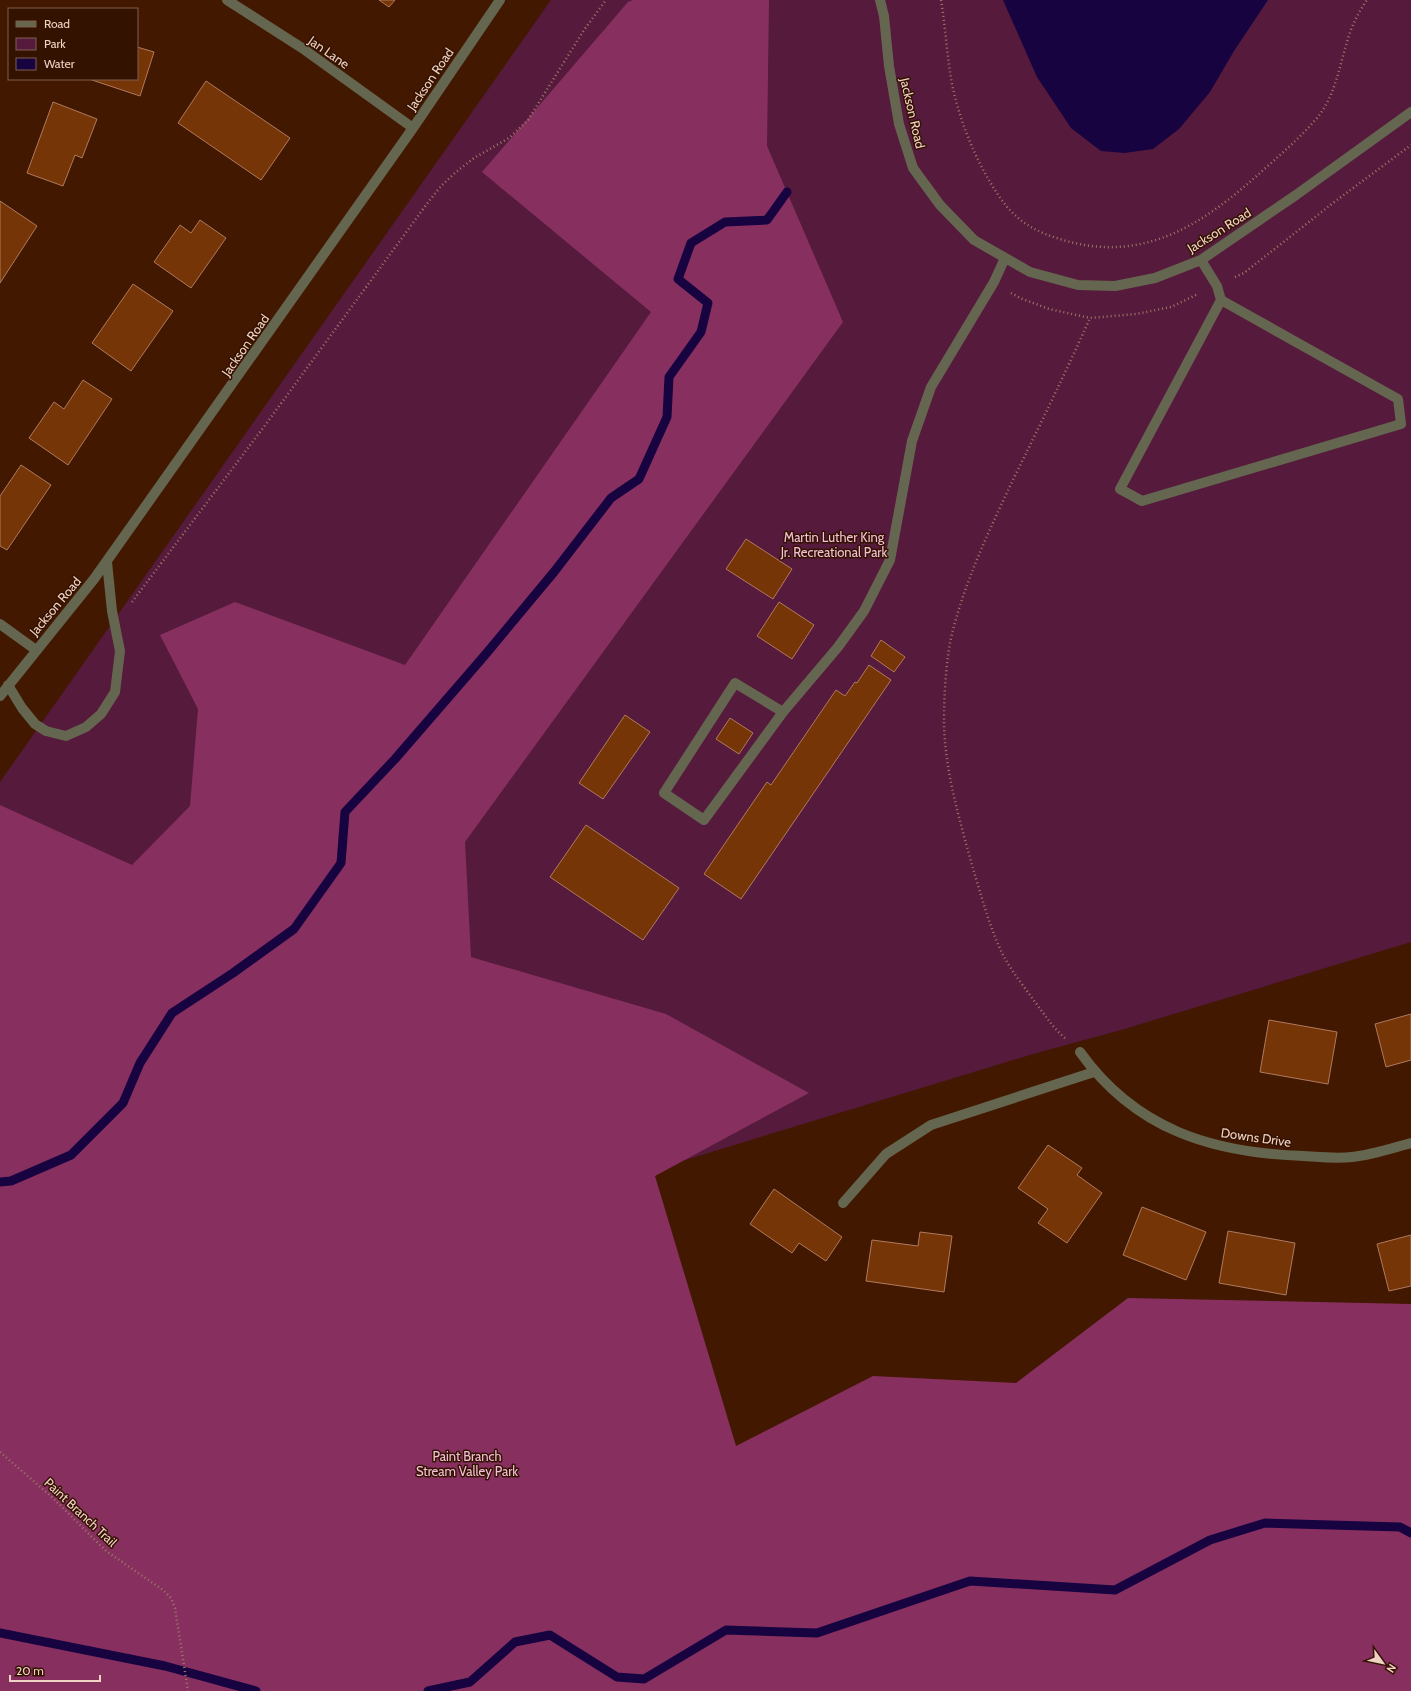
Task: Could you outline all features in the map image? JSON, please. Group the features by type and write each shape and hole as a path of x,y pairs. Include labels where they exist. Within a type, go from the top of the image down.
{"street":[{"name":"Jan Lane","path":"227,0 302,48 413,128"},
{"name":"Jackson Road","path":"0,696 107,562 413,128 500,0"},
{"name":"Jackson Road","path":"880,0 884,16 889,66 899,124 913,168 940,206 974,240 1030,272 1078,285 1115,286 1156,278 1201,260 1296,195 1411,112"},
{"path":"783,712 735,683 664,794 704,820 783,712 838,647 864,612 890,560 912,441 931,387 994,282 1005,258"},
{"path":"1201,260 1217,286 1221,300 1120,489 1142,501 1401,424 1398,399 1221,300"},
{"path":"8,685 22,708 35,724 46,731 66,736 86,727 101,714 115,692 120,651 107,562"},
{"path":"0,624 36,650"},
{"name":"Downs Drive","path":"1080,1052 1094,1072 1117,1094 1140,1112 1171,1130 1219,1147 1271,1155 1351,1158 1411,1143"},
{"path":"843,1203 886,1154 930,1125 1094,1072"}],"path":[{"path":"114,616 125,611 320,351 405,232 438,190 456,172 474,158 509,138 528,120 584,30 606,0"},
{"path":"941,0 952,81 965,131 981,165 1003,202 1016,217 1035,231 1072,243 1101,247 1134,246 1183,230 1225,203 1296,141 1318,117 1328,102 1353,25 1367,0"},
{"path":"994,282 1020,298 1050,309 1090,318 1136,314 1171,307 1244,273 1333,203 1411,145"},
{"path":"1080,1052 1056,1030 1004,957 980,893 960,819 947,764 944,723 946,681 952,631 965,591 988,533 1064,377 1090,318"},
{"name":"Paint Branch Trail","path":"0,1452 53,1498 106,1551 163,1590 171,1598 176,1608 188,1691"}],"green space":[{"name":"Martin Luther King Jr. Recreational Park","path":"551,0 1411,0 1411,942 1121,1030 1033,1054 623,1179 706,1466 1411,1691 0,1691 0,782"},
{"name":"Paint Branch Stream Valley Park","path":"633,0 769,0 767,146 843,322 465,842 471,957 666,1014 809,1093 655,1176 736,1446 873,1376 1016,1383 1128,1298 1411,1304 1411,1691 0,1691 0,805 132,865 190,806 198,709 160,635 235,602 405,665 651,312 482,172 628,2"}],"water":[{"path":"1003,0 1268,0 1234,51 1210,92 1179,129 1153,149 1124,153 1101,151 1071,128 1037,77"}],"building":[{"path":"379,0 395,0 389,7"},
{"path":"138,47 154,52 140,96 92,80 138,80"},
{"path":"206,81 290,138 261,180 178,123"},
{"path":"53,102 97,119 82,158 75,155 63,186 27,173"},
{"path":"0,201 37,226 0,283"},
{"path":"200,220 226,238 191,288 154,262 180,225 191,233"},
{"path":"133,284 173,311 131,371 92,343"},
{"path":"83,380 112,399 68,465 29,438 54,402 64,409"},
{"path":"21,465 51,485 7,550 0,546 0,496"},
{"path":"746,539 792,569 773,599 726,569"},
{"path":"779,602 814,625 792,659 757,636"},
{"path":"881,640 905,657 894,672 871,656"},
{"path":"869,665 891,680 741,899 704,874 767,782 771,785 836,690 845,696 855,682 857,683"},
{"path":"625,715 650,732 603,799 579,783"},
{"path":"730,718 753,733 739,754 716,739"},
{"path":"586,825 679,888 643,940 550,877"},
{"path":"1411,1014 1411,1060 1386,1067 1375,1024"},
{"path":"1269,1020 1337,1032 1328,1084 1260,1072"},
{"path":"1048,1145 1082,1168 1077,1175 1102,1193 1067,1243 1038,1223 1048,1209 1018,1188"},
{"path":"774,1189 842,1237 826,1261 799,1243 792,1253 750,1224"},
{"path":"1142,1207 1206,1232 1186,1280 1123,1255"},
{"path":"1228,1231 1295,1243 1286,1295 1219,1283"},
{"path":"920,1232 952,1236 944,1292 866,1281 872,1240 918,1246"},
{"path":"1411,1235 1411,1286 1389,1291 1377,1244"}],"waterway":[{"path":"0,1182 11,1181 71,1155 123,1103 140,1063 172,1013 233,973 294,929 341,863 345,812 395,759 485,655 554,572 611,498 639,479 667,417 669,377 701,332 708,303 678,279 691,243 725,222 767,220 787,192"},
{"path":"428,1691 470,1682 515,1642 550,1635 617,1677 644,1679 726,1630 817,1633 970,1581 1115,1590 1210,1540 1265,1523 1400,1527 1411,1533"},
{"path":"0,1633 165,1666 256,1691"}]}
